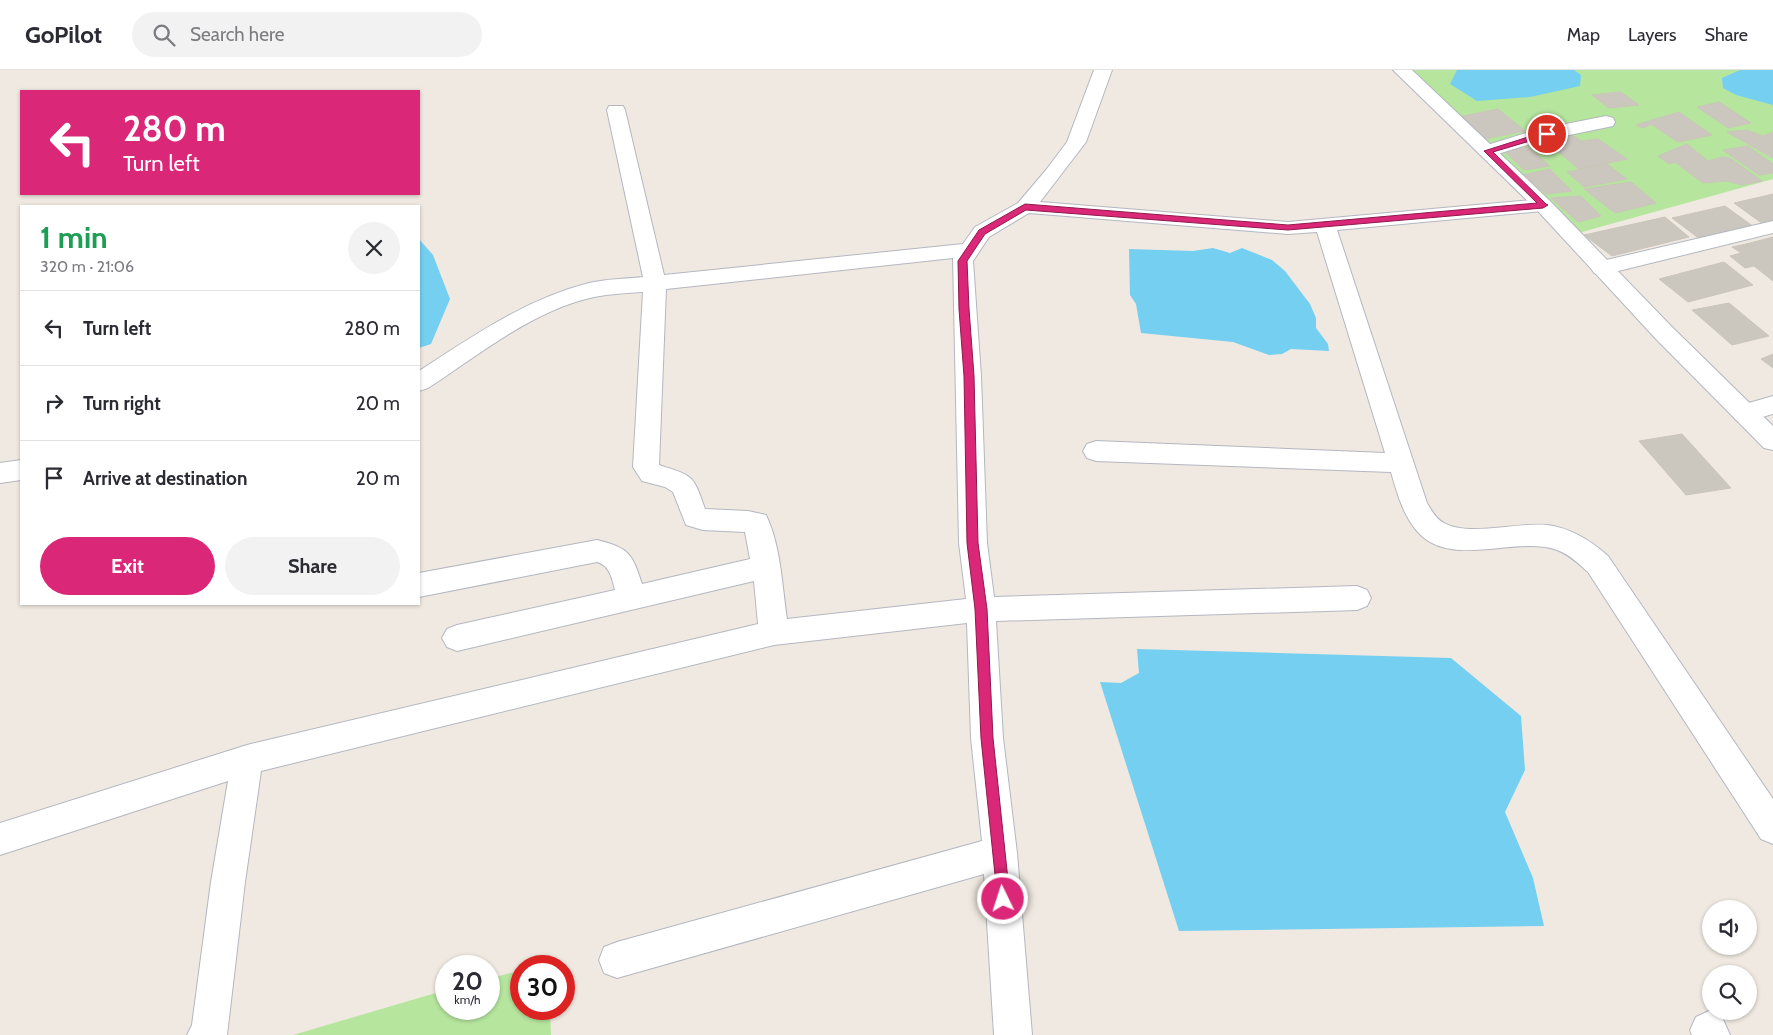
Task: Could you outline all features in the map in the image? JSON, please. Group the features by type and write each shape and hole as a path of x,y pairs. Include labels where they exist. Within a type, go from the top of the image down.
{"street":[{"path":"1013,1035 1000,853 987,738 981,609 973,543 969,385 962,261 982,232 1025,207 1053,174 1076,142 1103,70"},
{"path":"1402,70 1543,205 1664,333 1773,441"},
{"path":"616,110 655,282 646,467 651,474 678,480 685,486 695,518 739,520 756,523 766,567 774,633"},
{"path":"1488,151 1536,136 1606,122"},
{"path":"1025,207 1288,228 1543,205"},
{"path":"1325,224 1414,504 1421,517 1434,531 1452,538 1544,536 1562,539 1580,548 1598,564 1773,828"},
{"path":"1602,268 1773,227"},
{"path":"420,381 508,325 555,302 592,290 970,250"},
{"path":"1744,412 1773,405"},
{"path":"1096,450 1401,463"},
{"path":"0,473 20,470"},
{"path":"420,585 597,551 613,555 622,566 632,598"},
{"path":"456,638 766,567"},
{"path":"0,838 247,760 774,633 981,609 1357,598"},
{"path":"206,1035 209,1034 228,882 247,760"},
{"path":"617,960 1000,853"}],"green space":[{"path":"1402,70 1773,70 1773,179 1571,235"},
{"path":"510,973 510,1020 550,1020 551,1035 293,1035 435,993 435,1020 500,1020 500,976"}],"water":[{"path":"1457,70 1574,70 1581,75 1580,86 1530,97 1477,101 1450,84"},
{"path":"1740,70 1773,70 1773,105 1736,95 1723,88 1722,78"},
{"path":"420,240 433,255 450,299 431,344 420,348"},
{"path":"1213,248 1230,253 1242,248 1272,260 1285,271 1310,304 1316,318 1316,328 1328,344 1329,351 1291,349 1282,354 1269,355 1233,342 1141,333 1136,304 1130,295 1129,249 1193,251"},
{"path":"1137,649 1451,658 1521,716 1525,770 1505,812 1533,878 1544,926 1179,931 1100,682 1121,683 1139,673"}],"building":[{"path":"1621,92 1639,105 1609,108 1592,95"},
{"path":"1719,102 1751,123 1728,128 1697,107"},
{"path":"1498,109 1525,131 1484,139 1458,117"},
{"path":"1679,112 1712,135 1678,142 1651,124 1643,128 1636,125"},
{"path":"1747,130 1763,136 1773,132 1773,158 1727,132"},
{"path":"1570,134 1582,141 1598,139 1627,159 1579,169 1544,140"},
{"path":"1687,144 1708,161 1722,157 1730,158 1762,181 1742,185 1727,181 1703,183 1675,162 1669,164 1658,156"},
{"path":"1748,146 1773,164 1773,173 1759,175 1723,150"},
{"path":"1529,147 1550,166 1524,170 1504,151"},
{"path":"1607,164 1627,179 1584,187 1567,172"},
{"path":"1550,169 1572,191 1546,194 1523,175"},
{"path":"1631,182 1656,203 1615,213 1584,189"},
{"path":"1773,194 1773,221 1763,224 1734,203"},
{"path":"1581,196 1601,216 1578,222 1551,198"},
{"path":"1725,206 1754,227 1701,240 1672,218"},
{"path":"1665,217 1689,237 1612,256 1584,235"},
{"path":"1773,237 1773,264 1746,244"},
{"path":"1746,244 1773,264 1773,281 1754,266 1745,268 1730,256 1741,253 1732,247"},
{"path":"1724,262 1753,285 1688,302 1659,279"},
{"path":"1729,303 1769,336 1732,345 1692,310"},
{"path":"1773,354 1773,368 1761,359"},
{"path":"1682,434 1731,488 1686,495 1639,441"}],"route":[{"path":"1003,899 1000,853 987,738 981,609 973,543 969,376 962,261 982,232 1025,207 1288,228 1543,205 1488,151 1547,134"}]}
